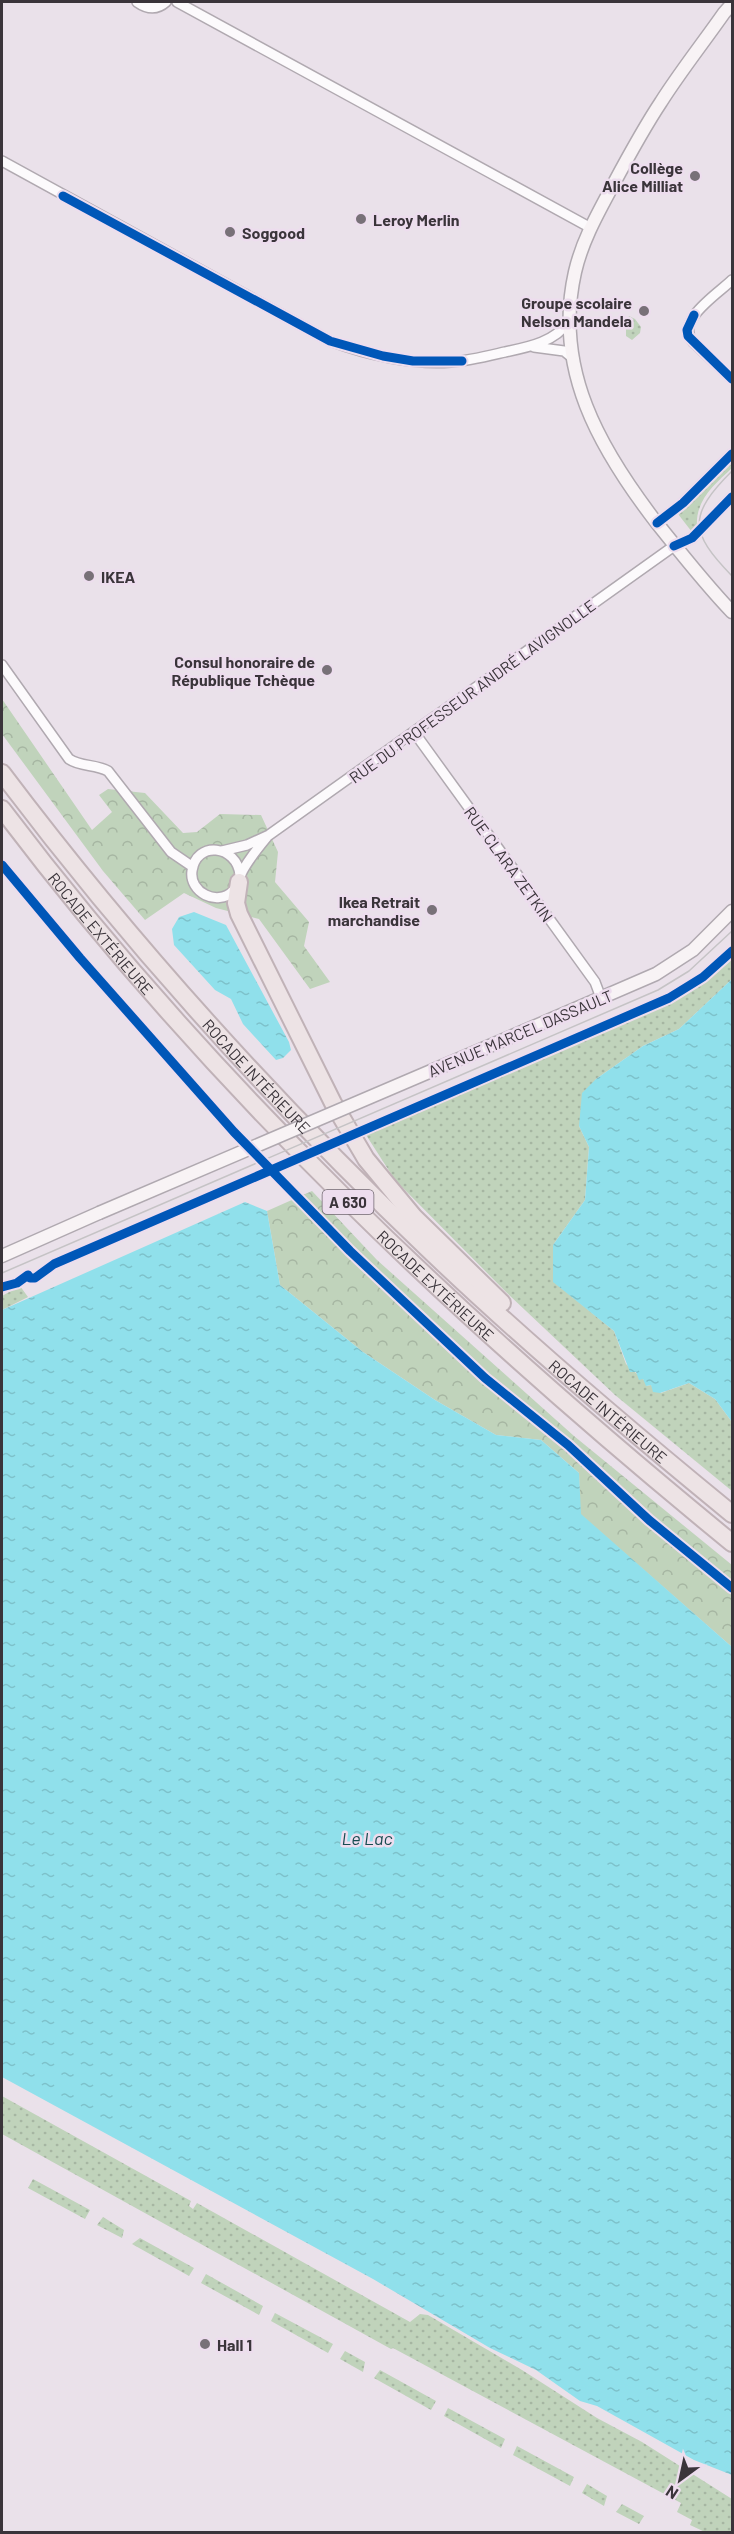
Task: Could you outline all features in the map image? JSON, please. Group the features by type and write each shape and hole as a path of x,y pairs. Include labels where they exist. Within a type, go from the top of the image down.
{"highway":[{"path":"2,766 27,806"},
{"name":"ROCADE INTÉRIEURE","path":"2,773 146,951 292,1114 443,1263 594,1398 732,1514"},
{"name":"ROCADE EXTÉRIEURE","path":"4,813 150,991 314,1168 444,1294 523,1366 732,1543"},
{"path":"239,879 236,903 239,914 333,1103 366,1159 414,1216 525,1325 594,1398"}],"street":[{"path":"137,2 149,8 166,2"},
{"path":"177,2 591,228"},
{"path":"732,4 645,127 591,228 576,271 569,321 574,360 585,406 602,442 633,493 674,546 732,612"},
{"path":"699,49 732,15"},
{"path":"2,162 339,345 383,356 435,363 462,361 532,347 552,338 569,321"},
{"path":"732,280 694,315 687,330 693,342 732,378"},
{"path":"532,347 564,351 574,360"},
{"path":"657,523 683,503 732,454"},
{"name":"RUE DU PROFESSEUR ANDRÉ LAVIGNOLLE","path":"222,850 247,845 269,835 674,546 692,538 732,497"},
{"path":"2,665 69,759 108,771 171,852 193,867"},
{"name":"RUE CLARA ZETKIN","path":"414,732 595,982 601,998"},
{"name":"RUE DU PROFESSEUR ANDRÉ LAVIGNOLLE","path":"239,879 253,854 269,835"},
{"path":"222,850 236,860 239,879 228,895 221,897 204,895 193,883 193,867 201,855 222,850"},
{"name":"AVENUE MARCEL DASSAULT","path":"2,1256 656,974 693,950 732,911"}],"green space":[{"path":"629,316 635,319 641,327 640,333 632,340 626,336 626,322"},
{"path":"732,460 732,468 707,493 699,509 697,527 692,532 678,514"},
{"path":"2,699 92,830 112,812 99,795 108,789 145,793 183,833 197,832 220,814 261,815 278,852 275,882 309,922 304,946 330,982 310,989 259,919 216,908 184,893 145,920 103,871 2,734"},
{"path":"732,945 732,979 679,1029 643,1046 596,1079 579,1126 589,1147 585,1200 553,1245 553,1281 614,1331 626,1364 646,1382 646,1386 651,1385 655,1392 661,1393 689,1383 715,1399 732,1422 732,1491 615,1395 506,1292 395,1180 366,1135 643,1012 689,981"},
{"path":"312,1191 377,1260 574,1436 732,1565 732,1647 580,1514 579,1473 541,1440 496,1435 435,1400 363,1352 280,1285 267,1211"},
{"path":"20,1286 28,1297 2,1310 2,1296"},
{"path":"2,2096 191,2201 189,2206 193,2209 197,2203 410,2322 420,2314 428,2315 522,2370 732,2499 732,2532 705,2532 690,2525 692,2520 677,2512 681,2503 393,2348 391,2349 2,2134"},
{"path":"33,2179 90,2210 85,2219 28,2188"},
{"path":"103,2217 124,2230 122,2238 97,2225"},
{"path":"140,2238 194,2268 189,2276 132,2244"},
{"path":"206,2274 263,2306 259,2315 201,2283"},
{"path":"275,2313 333,2344 328,2353 271,2321"},
{"path":"345,2351 365,2362 363,2372 340,2359"},
{"path":"380,2370 436,2401 431,2410 374,2378"},
{"path":"448,2408 505,2439 501,2448 444,2416"},
{"path":"517,2446 574,2477 570,2486 513,2455"},
{"path":"587,2484 607,2496 604,2506 582,2493"},
{"path":"622,2504 644,2516 639,2524 616,2512"}],"water":[{"path":"194,912 226,925 289,1042 291,1050 283,1058 276,1060 243,1024 231,999 215,990 174,945 172,929 179,917"},
{"path":"732,979 732,1422 715,1399 689,1383 660,1393 653,1392 651,1385 646,1386 643,1379 639,1380 636,1372 630,1372 614,1331 553,1282 553,1245 585,1200 589,1147 579,1126 582,1093 596,1079 643,1046 679,1029"},
{"name":"Le Lac","path":"245,1202 267,1211 280,1285 363,1352 435,1400 496,1435 541,1440 579,1473 581,1514 732,1647 732,2475 694,2460 597,2406 580,2401 536,2370 490,2348 373,2279 2,2077 2,1310"}],"tram line":[{"path":"732,471 707,500 701,512 699,524 708,547 732,576"},
{"path":"2,1273 658,990 689,971 732,931"}],"cycle path":[{"path":"63,196 330,341 383,356 413,361 462,361"},
{"path":"694,315 687,330 688,336 732,379"},
{"path":"657,523 683,503 732,454"},
{"path":"674,546 692,538 732,497"},
{"path":"2,865 80,958 234,1132 350,1251 485,1378 568,1445 649,1520 732,1588"},
{"path":"2,1287 17,1283 28,1275 30,1278 35,1278 54,1264 669,998 703,977 732,951"}],"place":[{"name":"Collège Alice Milliat","path":"695,176"},
{"name":"Leroy Merlin","path":"361,219"},
{"name":"Soggood","path":"230,232"},
{"name":"Groupe scolaire Nelson Mandela","path":"644,311"},
{"name":"IKEA","path":"89,576"},
{"name":"Consul honoraire de République Tchèque","path":"327,670"},
{"name":"Ikea Retrait marchandise","path":"432,910"},
{"name":"Hall 1","path":"205,2344"}]}
